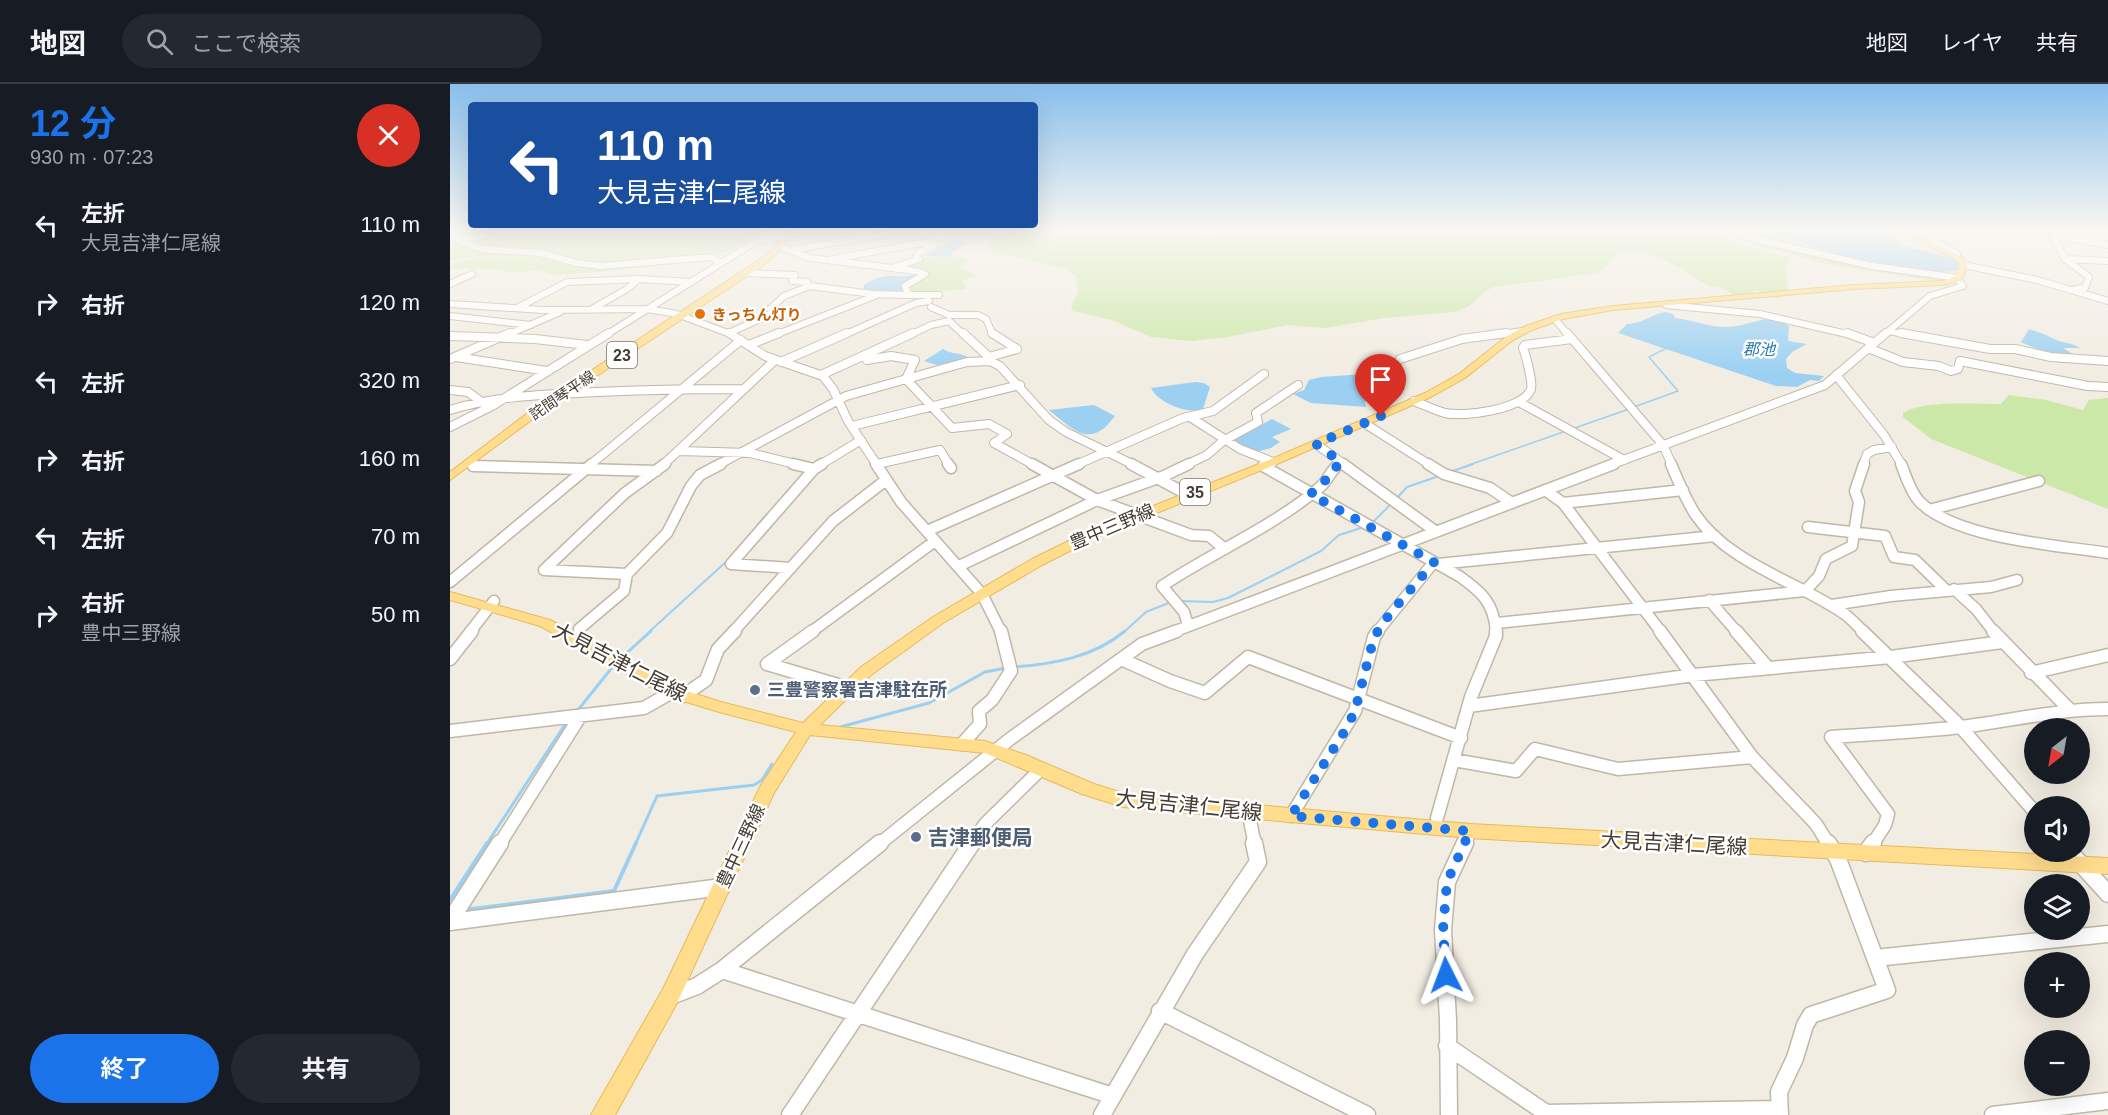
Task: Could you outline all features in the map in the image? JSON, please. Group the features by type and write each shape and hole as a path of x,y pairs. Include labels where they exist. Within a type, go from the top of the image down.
{"main road":[{"name":"詫間琴平線","path":"450,477 498,439 564,393 737,279"},
{"name":"豊中三野線","path":"602,1115 632,1069 671,996 767,790 806,729 852,689 866,671 915,634 1059,550 1414,401 1457,379 1523,331 1555,319 1613,308 1854,287 1935,284 1957,279"},
{"name":"大見吉津仁尾線","path":"450,596 492,604 545,623 678,694 806,729 962,744 996,750 1102,795 1123,800 1470,831 1833,852 2024,858"},
{"name":"大見吉津仁尾線","path":"2090,862 2108,866"}],"street":[{"path":"517,308 567,282 636,279"},
{"path":"587,311 627,289 639,279"},
{"path":"641,279 690,282"},
{"path":"450,427 503,399 695,279"},
{"path":"793,279 792,281 807,282 810,286"},
{"path":"909,295 905,286 916,279"},
{"path":"671,996 697,986 722,970 996,750 1142,644 1825,385 1930,296 1963,286 1958,279"},
{"path":"2033,279 2075,289 2108,301"},
{"path":"2075,289 2085,288 2088,279"},
{"path":"579,629 621,595 625,589 624,581 627,574 667,533 696,478 837,399 872,387 989,359 1017,349 989,331 986,319 978,315 949,315 933,300 909,295 810,286 784,296 770,309 773,313 729,333"},
{"path":"749,345 880,294"},
{"path":"933,300 938,322"},
{"path":"627,574 544,570 625,493 657,471 744,389 778,361 916,303 933,300"},
{"path":"450,304 563,311 647,309 683,315 729,333 765,356 821,375 833,389 852,426 901,502 982,594 1000,630 1011,671 992,700 979,711 980,724 962,744"},
{"path":"453,318 483,305"},
{"path":"1666,305 1760,314 1847,333 1903,362 1939,366 1951,371 1958,369 1960,361 2088,386 2108,387"},
{"path":"453,358 563,311"},
{"path":"453,318 531,325"},
{"path":"1555,319 1663,445 1696,515 1715,536 1739,554 1832,605 1863,630 1961,727 2024,799"},
{"path":"821,375 938,322 949,321 1020,385 1049,420 1066,432 1108,451 1190,496"},
{"path":"1889,330 1990,349 2015,349 2050,357 2108,361"},
{"path":"1400,358 1462,339 1523,331"},
{"path":"450,336 535,339 588,345"},
{"path":"1414,401 1446,413 1457,414 1504,408 1519,402 1532,387 1529,378 1530,364 1523,348 1525,345 1572,339"},
{"path":"450,582 741,340"},
{"path":"841,366 880,356 900,356 915,360 906,379"},
{"path":"453,358 547,370"},
{"path":"927,531 1108,451 1190,417 1213,411 1264,374"},
{"path":"1836,375 1892,447 1918,501 1929,510 1965,526 1995,535 2108,553"},
{"path":"906,379 952,428 989,424 1007,434 994,443 1097,500 1191,535 1209,536 1225,549"},
{"path":"852,426 1020,385"},
{"path":"959,566 1097,500 1207,455 1224,441 1258,422 1256,412 1298,385"},
{"path":"450,410 503,399 564,393 684,387 744,389"},
{"path":"450,390 468,392 483,403"},
{"path":"1519,402 1624,460"},
{"path":"1190,417 1224,441 1268,464 1310,494 1436,563 1473,586 1490,603 1497,623 1496,636 1479,674 1437,818"},
{"path":"1364,423 1444,474 1490,488 1512,503"},
{"path":"791,568 731,564 814,469 861,440"},
{"path":"1316,444 1435,531"},
{"path":"1497,623 1641,606 1805,591 1819,576 1826,559 1852,546 1859,502 1855,492 1868,454 1874,450 1892,447"},
{"path":"877,464 940,450 951,468"},
{"path":"679,451 747,451 814,469"},
{"path":"1188,626 1184,612 1162,586 1248,537 1329,479 1332,470 1341,462"},
{"path":"473,466 657,471"},
{"path":"450,730 644,708 706,680 718,649 833,521 886,480"},
{"path":"1929,510 2039,481"},
{"path":"1447,1046 1547,1114 1779,1112 1776,1103 1780,1085 1795,1058 1806,1021 1811,1015 1887,990 1839,860 1816,824 1752,757 1694,675 1563,503 1545,490"},
{"path":"1563,503 1683,490"},
{"path":"1809,527 1885,536 1894,557 1915,560 1976,609 2002,642 2070,710"},
{"path":"1291,816 1355,711 1374,637 1389,615 1436,563 1599,550 1715,536"},
{"path":"852,689 767,664 935,541"},
{"path":"1832,605 1991,587 2017,580"},
{"path":"1709,600 1768,668"},
{"path":"450,658 492,604"},
{"path":"1469,706 1694,675 1891,657 2002,642"},
{"path":"2031,673 2108,655"},
{"path":"1121,659 1170,681 1205,693 1248,657 1461,738"},
{"path":"1866,853 1885,825 1888,814 1831,737 1961,727 1978,722 2070,710 2108,709"},
{"path":"450,922 582,716"},
{"path":"1454,760 1516,771 1535,749 1618,769 1752,757"},
{"path":"790,1115 985,824 1041,769"},
{"path":"1102,1115 1160,1011 1220,912 1258,862 1248,811"},
{"path":"1449,1115 1448,1020 1443,930 1447,882 1470,831"},
{"path":"2079,862 2108,894"},
{"path":"450,922 722,887"},
{"path":"1875,958 2108,934"},
{"path":"722,970 1113,1095"},
{"path":"1160,1011 1367,1115"},
{"path":"1993,1115 2108,1101"}],"green space":[{"path":"920,279 966,279 963,280 966,289 912,294 909,289 911,284"},
{"path":"1076,279 1551,279 1494,287 1487,290 1468,307 1455,312 1384,318 1326,328 1288,325 1227,337 1192,341 1151,337 1112,320 1073,311 1071,306 1078,292"},
{"path":"1698,279 1787,279 1788,288 1787,293 1777,299 1757,290 1747,294 1729,296 1732,294 1719,286 1712,287"},
{"path":"1922,279 1951,279 1941,282"},
{"path":"2009,395 2046,400 2083,410 2089,400 2108,398 2108,509 1931,439 1903,417 1903,413 1912,409 1936,404 2001,404"}],"water":[{"path":"916,279 904,286 905,293 876,292 864,289 864,285 872,280"},
{"name":"郡池","path":"1666,312 1673,314 1675,318 1719,327 1734,327 1766,320 1781,321 1789,326 1788,341 1807,344 1792,352 1786,359 1787,368 1795,373 1824,376 1819,381 1810,380 1797,387 1776,386 1618,333 1627,324"},
{"path":"2029,329 2080,348 2063,348 2076,356 2068,356 2035,348 2021,342"},
{"path":"943,349 966,356 969,358 968,361 937,365 924,361"},
{"path":"1380,373 1404,378 1405,384 1374,394 1365,402 1366,407 1311,403 1293,394 1304,390 1309,380 1321,377"},
{"path":"1195,382 1204,383 1210,387 1203,409 1190,410 1174,406 1160,398 1151,388"},
{"path":"1094,405 1115,416 1098,432 1090,434 1074,430 1049,410"},
{"path":"1272,419 1291,429 1272,437 1280,442 1271,448 1252,453 1231,441"}],"waterway":[{"path":"1634,407 1678,391 1649,357 1667,348"},
{"path":"609,388 666,386"},
{"path":"1572,429 1629,409"},
{"path":"676,449 699,426"},
{"path":"1469,465 1566,431"},
{"path":"752,450 796,460"},
{"path":"1450,472 1473,464"},
{"path":"1397,498 1407,487 1439,476"},
{"path":"770,512 780,501"},
{"path":"1372,523 1391,504"},
{"path":"744,542 767,514"},
{"path":"1179,601 1213,602 1228,598 1321,551 1339,535 1364,527"},
{"path":"649,632 728,560"},
{"path":"1124,632 1146,612 1171,602"},
{"path":"620,659 651,631"},
{"path":"1014,667 1073,658 1100,647 1125,631"},
{"path":"578,710 614,665"},
{"path":"840,727 929,703 985,672 1006,668"},
{"path":"486,845 566,723"},
{"path":"635,845 657,796 754,785 762,780 772,764"},
{"path":"450,900 487,843"},
{"path":"464,910 614,891 636,843"}],"place":[{"name":"きっちん灯り","path":"700,314"},
{"name":"三豊警察署吉津駐在所","path":"755,690"},
{"name":"吉津郵便局","path":"916,837"}],"route":[{"path":"1381,416 1316,444 1341,462 1332,470 1329,479 1310,494 1434,562 1389,615 1374,637 1355,711 1291,816 1470,831 1447,882 1443,930 1446,975"}]}
